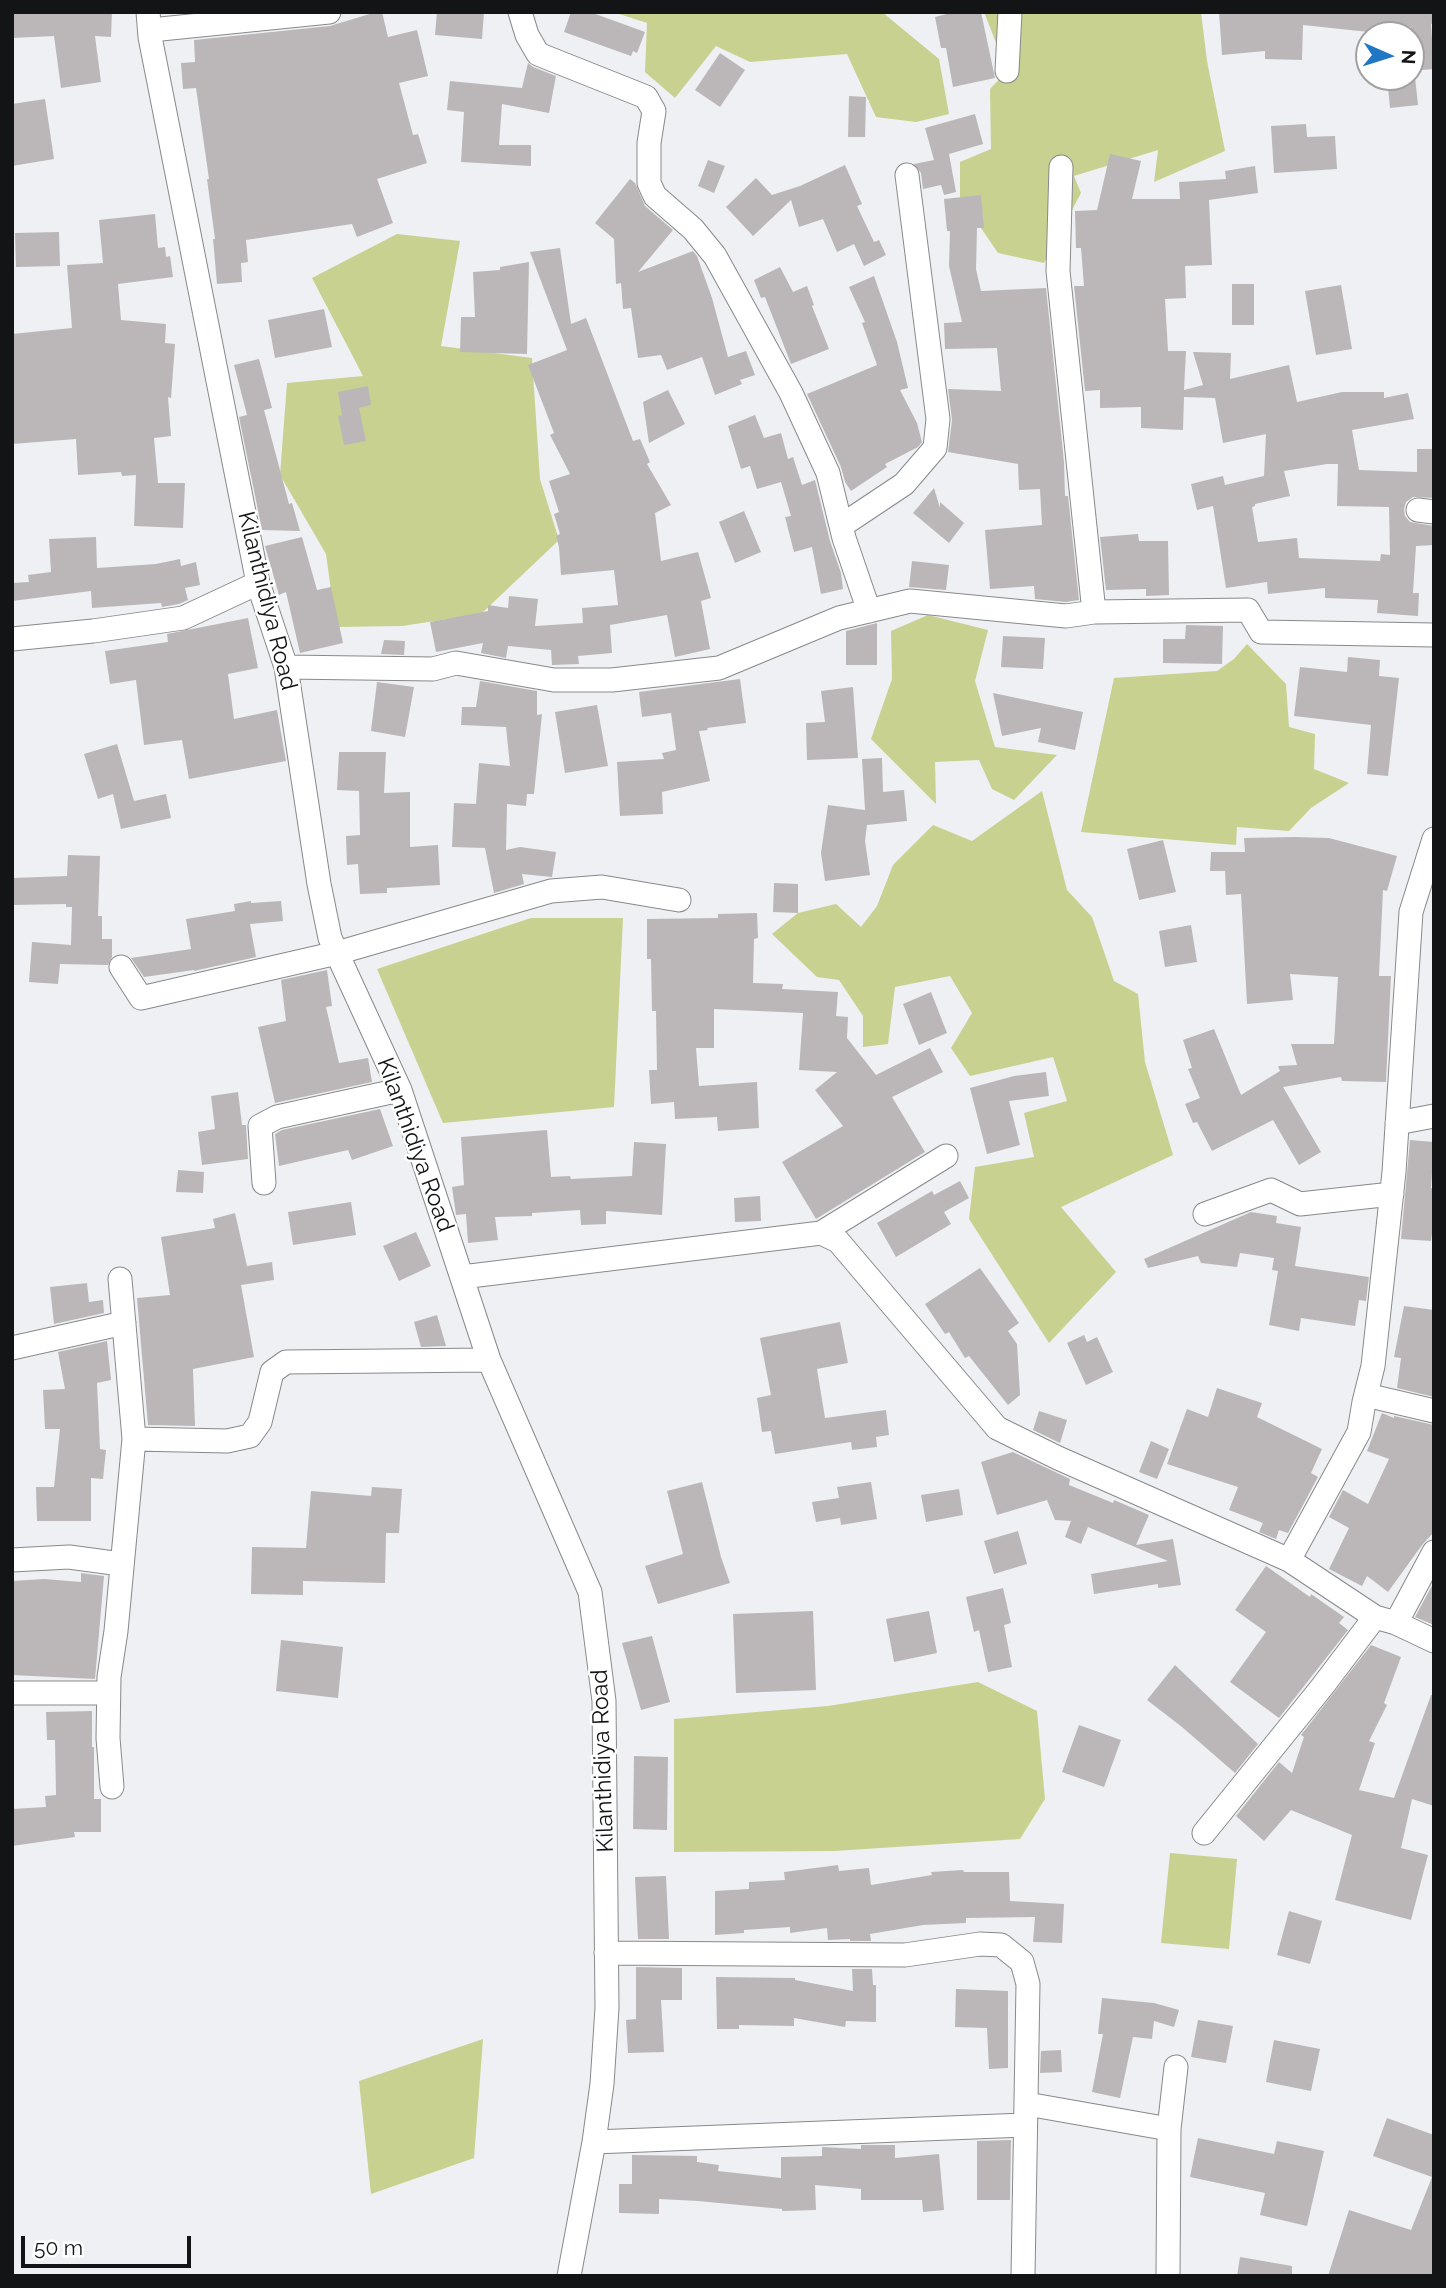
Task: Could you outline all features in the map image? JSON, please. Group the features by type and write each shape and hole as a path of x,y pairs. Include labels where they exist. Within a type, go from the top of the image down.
{"street":[{"path":"149,21 330,12"},
{"path":"520,12 527,35 538,54 646,97 654,111 649,144 649,183 655,195 693,229 715,256 814,438 828,473 841,526 869,611"},
{"path":"1007,71 1010,12"},
{"name":"Kilanthidiya Road","path":"149,21 258,583 286,667 318,884 330,938 400,1090 489,1360 590,1592 604,1701 607,2008 602,2084 594,2142 569,2276"},
{"path":"1061,167 1059,271 1094,612"},
{"path":"841,526 904,484 935,448 938,419 908,175"},
{"path":"12,639 183,618 258,583"},
{"path":"286,667 433,669 456,663 554,680 612,680 719,668 839,618 910,601 1066,615 1094,612 1248,610 1261,632 1434,635"},
{"path":"1289,1560 1359,1432 1373,1366 1392,1194 1411,912 1434,839"},
{"path":"121,967 141,998 337,953 551,891 602,887 679,900"},
{"path":"264,1183 260,1126 277,1117 400,1090"},
{"path":"1397,1123 1434,1116"},
{"path":"461,1277 821,1233 946,1156"},
{"path":"1205,1214 1271,1190 1300,1204 1392,1194"},
{"path":"821,1233 838,1241 998,1427 1058,1458 1289,1560 1385,1620 1434,1641"},
{"path":"112,1787 108,1693 134,1438 120,1279"},
{"path":"12,1348 124,1323"},
{"path":"134,1438 227,1441 250,1436 260,1422 272,1372 286,1363 489,1360"},
{"path":"1366,1395 1434,1411"},
{"path":"1203,1833 1322,1687 1385,1620 1434,1552"},
{"path":"12,1560 69,1558 121,1564"},
{"path":"12,1693 108,1693"},
{"path":"607,1953 905,1955 980,1944 1002,1945 1022,1962 1028,1984 1023,2276"},
{"path":"1168,2276 1169,2129 1175,2067"},
{"path":"594,2142 1026,2114 1169,2129"}],"green space":[{"path":"613,12 882,12 939,59 949,114 916,122 876,117 847,54 750,62 716,46 675,98 645,72 647,23"},
{"path":"984,12 1201,12 1207,61 1225,151 1154,182 1158,150 1074,176 1081,193 1044,263 998,253 960,197 960,162 991,149 990,89 1007,71"},
{"path":"397,234 460,241 441,346 532,358 540,479 559,540 481,614 402,626 336,627 326,554 280,475 287,383 363,376 312,278"},
{"path":"928,615 988,630 975,681 995,747 1057,755 1014,800 992,789 979,760 935,762 936,804 871,739 892,679 891,631"},
{"path":"1247,644 1286,684 1289,727 1315,734 1314,769 1349,783 1311,808 1289,831 1237,827 1236,845 1081,832 1114,678 1217,671 1234,659"},
{"path":"1042,791 1067,890 1092,917 1114,981 1138,994 1145,1062 1173,1155 1061,1207 1116,1272 1049,1343 969,1219 975,1167 1034,1157 1024,1113 1067,1101 1053,1057 970,1076 951,1048 972,1013 950,976 895,987 888,1044 863,1047 863,1016 839,980 817,977 772,934 798,913 836,904 861,927 877,906 893,865 933,825 972,841"},
{"path":"531,918 623,918 614,1107 443,1123 377,969"},
{"path":"978,1682 1037,1711 1045,1799 1020,1839 834,1851 674,1852 674,1719 828,1706"},
{"path":"1170,1853 1237,1859 1229,1949 1161,1943"},
{"path":"483,2039 474,2158 371,2194 359,2081"}],"building":[{"path":"12,12 112,12 111,37 95,36 101,82 61,88 54,36 12,38"},
{"path":"382,12 388,37 417,30 428,76 399,83 413,135 418,134 427,163 377,179 393,223 357,237 352,224 246,240 248,262 241,263 242,282 217,284 209,179 196,88 183,89 181,63 195,62 194,40 330,26"},
{"path":"437,12 484,12 482,39 435,35"},
{"path":"571,12 590,12 645,32 637,53 633,51 631,56 564,32"},
{"path":"954,12 981,12 995,78 953,87 946,48 941,48 935,17"},
{"path":"1219,12 1434,12 1434,23 1431,24 1434,69 1425,70 1425,21 1355,21 1355,31 1303,25 1302,60 1265,59 1265,51 1222,55"},
{"path":"720,53 745,70 720,107 695,90"},
{"path":"528,63 556,76 549,113 502,104 499,145 531,145 531,166 461,162 464,112 447,110 450,81 522,88"},
{"path":"1388,91 1416,91 1418,105 1390,108"},
{"path":"849,96 866,97 865,137 848,137"},
{"path":"45,99 54,159 12,166 12,104"},
{"path":"975,114 983,144 949,154 956,192 944,195 941,185 923,189 921,173 914,164 934,160 925,128"},
{"path":"1306,124 1307,137 1335,136 1337,169 1274,173 1271,126"},
{"path":"1110,154 1141,161 1132,199 1180,199 1179,182 1226,179 1225,171 1255,166 1258,193 1209,200 1212,265 1185,266 1186,298 1165,299 1168,351 1186,351 1184,390 1203,385 1193,352 1231,353 1230,379 1289,365 1297,402 1342,392 1384,392 1384,398 1408,393 1414,419 1352,430 1359,470 1417,472 1417,449 1434,449 1434,498 1413,497 1406,502 1404,509 1410,522 1434,526 1434,545 1416,546 1413,593 1419,593 1418,616 1377,613 1378,600 1325,598 1325,588 1268,594 1267,582 1226,588 1213,506 1197,510 1191,484 1223,476 1225,485 1264,476 1266,434 1223,443 1215,398 1184,397 1183,430 1141,428 1141,407 1100,408 1100,390 1085,391 1074,286 1084,286 1081,248 1076,248 1075,211 1097,210","holes":["1338,464 1337,506 1389,507 1390,555 1381,554 1380,561 1299,558 1297,538 1258,542 1252,507 1290,496 1284,471"]},
{"path":"708,160 725,166 714,193 698,186"},
{"path":"845,165 862,204 857,206 874,242 879,240 886,255 864,266 854,244 837,252 823,219 799,227 791,200 753,236 726,207 756,178 772,195 800,186"},
{"path":"630,179 635,183 645,206 673,230 638,272 693,251 712,298 728,357 746,351 755,375 740,380 742,384 715,395 702,357 667,370 661,355 638,358 631,308 623,309 621,283 616,284 614,239 595,223"},
{"path":"981,195 984,228 977,228 976,269 981,291 1046,288 1065,496 1068,496 1079,600 1066,602 1035,599 1034,586 990,589 985,530 1042,525 1040,489 1019,490 1018,464 948,452 952,420 948,389 1001,391 997,348 945,349 944,323 962,322 949,266 950,231 947,231 944,199"},
{"path":"155,214 158,248 165,247 166,257 170,256 173,277 118,284 121,320 166,324 165,343 175,344 171,398 168,397 171,436 154,438 158,483 185,483 183,528 134,526 136,475 122,476 121,472 78,475 76,439 12,444 12,334 72,328 67,265 103,263 99,220"},
{"path":"59,232 60,266 16,267 15,233"},
{"path":"560,248 571,324 586,318 633,441 640,439 650,462 647,464 671,505 655,513 661,561 698,552 711,598 701,601 710,649 675,657 667,615 610,625 612,653 578,656 579,664 552,665 551,650 508,646 506,658 481,653 483,643 436,652 430,622 488,611 488,605 508,608 509,596 538,599 535,626 583,623 582,608 618,605 614,570 561,575 556,536 560,534 554,514 559,512 549,481 570,474 550,435 554,433 528,365 567,350 530,252"},
{"path":"529,262 527,354 460,352 461,317 475,317 473,272 500,270 500,267"},
{"path":"780,267 793,292 807,286 829,349 791,364 765,297 761,298 754,280"},
{"path":"874,276 897,342 908,388 900,390 917,423 922,442 918,447 885,464 887,467 851,491 807,394 877,365 862,323 865,322 849,287"},
{"path":"1232,284 1254,284 1254,325 1232,325"},
{"path":"1341,285 1352,349 1316,355 1305,291"},
{"path":"324,309 332,347 275,358 268,320"},
{"path":"259,359 272,408 264,410 289,504 292,503 300,531 262,530 239,417 247,415 234,365"},
{"path":"368,386 371,405 359,408 366,441 344,445 338,416 342,415 338,392"},
{"path":"668,390 685,424 649,443 643,402"},
{"path":"755,415 764,438 781,433 788,459 793,457 802,485 815,480 843,589 821,594 812,547 794,552 785,517 791,516 781,482 757,489 750,466 741,469 728,426"},
{"path":"934,488 940,508 940,502 964,523 949,543 913,513"},
{"path":"744,511 761,552 735,563 719,522"},
{"path":"1138,534 1139,541 1168,541 1169,595 1146,596 1146,589 1106,590 1100,537"},
{"path":"96,537 97,568 156,564 180,559 181,566 196,562 200,585 185,588 188,600 162,607 161,603 92,608 91,591 12,601 12,583 29,582 28,575 51,572 49,539"},
{"path":"302,537 317,590 331,587 343,643 300,653 286,592 279,595 265,546"},
{"path":"912,561 949,565 946,590 909,587"},
{"path":"248,618 258,668 228,674 234,719 277,710 286,761 189,779 182,740 144,745 136,680 110,684 105,651 168,642 167,634"},
{"path":"877,623 877,665 846,665 846,631"},
{"path":"1186,625 1223,626 1222,664 1163,663 1163,639 1185,639"},
{"path":"1003,636 1045,638 1043,669 1001,667"},
{"path":"384,640 405,641 404,655 381,654"},
{"path":"1348,657 1380,660 1379,676 1399,678 1388,776 1367,774 1371,725 1294,716 1300,667 1347,672"},
{"path":"740,679 746,723 699,731 710,781 662,792 663,814 620,816 617,762 664,759 662,753 676,750 671,713 642,717 639,692"},
{"path":"480,681 537,691 537,715 542,714 534,794 527,794 526,806 507,804 506,850 520,847 556,852 552,877 522,874 524,884 494,893 485,848 452,847 454,803 476,804 479,763 510,766 506,727 461,725 462,707 476,707"},
{"path":"377,682 414,687 405,737 371,731"},
{"path":"853,687 858,758 807,760 806,723 825,722 821,691"},
{"path":"993,693 1083,712 1075,750 1038,742 1041,728 1002,736"},
{"path":"597,705 608,766 565,773 555,712"},
{"path":"117,744 134,801 166,794 171,818 121,829 113,794 98,799 84,754"},
{"path":"339,752 386,752 384,793 410,792 410,847 438,845 440,885 387,888 387,893 360,894 358,864 347,865 346,836 360,835 359,791 337,790"},
{"path":"882,758 883,792 904,790 907,821 867,825 865,841 870,875 825,881 821,853 828,805 865,810 862,759"},
{"path":"1244,838 1329,838 1397,856 1387,891 1383,890 1379,976 1391,976 1386,1082 1342,1081 1341,1077 1283,1087 1321,1152 1299,1165 1273,1120 1212,1151 1197,1122 1193,1123 1185,1104 1200,1098 1188,1069 1192,1068 1183,1040 1214,1029 1241,1095 1280,1071 1278,1066 1297,1065 1291,1044 1334,1044 1338,977 1290,974 1293,1000 1247,1004 1241,894 1226,895 1225,871 1210,871 1211,852 1245,852"},
{"path":"1163,840 1176,892 1139,900 1127,849"},
{"path":"68,855 100,856 98,916 102,916 102,939 112,939 112,957 108,965 60,964 58,984 29,982 32,942 71,945 72,907 66,907 66,904 12,905 12,878 67,876"},
{"path":"774,883 798,884 798,913 773,912"},
{"path":"281,901 283,921 250,924 256,957 194,971 144,977 131,958 191,949 186,919 235,911 234,904"},
{"path":"757,913 758,938 754,939 753,983 783,984 782,989 838,992 836,1016 848,1017 847,1038 876,1075 930,1048 943,1072 892,1097 925,1152 816,1219 782,1162 843,1126 815,1090 837,1072 799,1070 803,1013 714,1009 714,1048 696,1048 699,1086 757,1082 759,1128 718,1131 717,1117 675,1119 674,1102 651,1104 649,1070 657,1070 656,1011 652,1011 651,959 647,959 647,919 718,918 718,914"},
{"path":"1191,925 1197,962 1165,967 1159,931"},
{"path":"327,970 332,1006 326,1007 339,1063 368,1058 372,1082 275,1103 258,1027 286,1021 281,980"},
{"path":"931,992 947,1033 919,1045 903,1004"},
{"path":"1046,1072 1049,1096 1009,1101 1020,1145 987,1154 970,1088 1014,1076"},
{"path":"238,1092 242,1125 246,1125 248,1159 202,1165 198,1132 215,1129 211,1096"},
{"path":"380,1109 393,1146 352,1160 348,1150 279,1166 275,1134 282,1130"},
{"path":"547,1130 551,1177 570,1176 571,1179 632,1176 634,1142 666,1144 662,1215 606,1211 606,1224 581,1225 580,1210 495,1217 498,1240 468,1243 466,1214 456,1215 452,1187 464,1185 461,1137"},
{"path":"1410,1140 1434,1142 1431,1188 1434,1188 1434,1218 1431,1241 1401,1239"},
{"path":"178,1170 204,1172 203,1193 176,1192"},
{"path":"960,1181 969,1198 944,1212 951,1224 896,1257 877,1223 932,1191 934,1195"},
{"path":"760,1196 761,1221 735,1222 734,1198"},
{"path":"351,1202 356,1235 293,1245 288,1212"},
{"path":"1251,1212 1277,1216 1276,1223 1301,1227 1295,1266 1369,1277 1366,1301 1359,1300 1355,1326 1301,1318 1299,1331 1269,1325 1278,1271 1272,1270 1274,1258 1240,1253 1237,1267 1201,1263 1198,1256 1148,1268 1144,1259"},
{"path":"235,1213 247,1266 272,1262 274,1280 241,1285 254,1357 193,1369 195,1426 148,1425 137,1298 170,1295 161,1237 215,1228 213,1219"},
{"path":"416,1232 431,1266 399,1281 383,1246"},
{"path":"980,1268 1019,1323 1008,1331 1017,1344 1020,1395 1008,1405 969,1356 965,1358 949,1332 945,1334 925,1304"},
{"path":"87,1283 89,1302 103,1300 104,1313 54,1324 50,1287"},
{"path":"1404,1306 1434,1310 1434,1397 1397,1388 1401,1358 1394,1357"},
{"path":"437,1315 446,1346 421,1347 414,1322"},
{"path":"840,1322 848,1363 817,1369 825,1418 886,1410 889,1435 876,1437 877,1447 852,1450 851,1442 775,1454 771,1431 762,1432 757,1398 771,1395 760,1338"},
{"path":"1084,1335 1087,1342 1097,1337 1113,1372 1086,1385 1067,1343"},
{"path":"107,1341 111,1380 97,1383 100,1449 106,1450 103,1479 91,1478 91,1521 37,1521 36,1487 54,1487 60,1429 45,1429 43,1390 65,1389 58,1352"},
{"path":"1217,1388 1262,1403 1257,1417 1322,1449 1311,1473 1318,1477 1288,1533 1279,1530 1276,1539 1259,1532 1263,1523 1229,1510 1238,1487 1167,1464 1187,1409 1208,1417"},
{"path":"1039,1411 1067,1420 1060,1443 1033,1430"},
{"path":"1382,1413 1394,1418 1434,1425 1434,1532 1388,1592 1367,1576 1362,1586 1329,1569 1349,1528 1329,1517 1343,1490 1368,1504 1389,1459 1367,1451"},
{"path":"1151,1441 1169,1449 1157,1479 1139,1472"},
{"path":"1013,1452 1070,1479 1069,1485 1149,1515 1136,1545 1173,1539 1181,1585 1158,1588 1158,1584 1094,1594 1091,1574 1168,1561 1088,1527 1081,1544 1065,1537 1071,1521 1055,1520 1047,1500 997,1515 981,1462"},
{"path":"702,1482 730,1583 658,1604 645,1566 683,1554 667,1491"},
{"path":"871,1482 877,1519 841,1525 840,1518 816,1522 812,1502 839,1498 837,1487"},
{"path":"372,1487 402,1489 399,1533 386,1533 385,1583 303,1581 303,1595 251,1594 252,1547 306,1548 311,1491 371,1496"},
{"path":"959,1489 963,1515 926,1522 921,1495"},
{"path":"1018,1531 1027,1564 994,1574 984,1541"},
{"path":"1266,1566 1344,1617 1339,1623 1348,1630 1279,1718 1230,1682 1266,1632 1235,1610"},
{"path":"81,1573 104,1576 95,1679 12,1675 12,1581 44,1579 81,1582"},
{"path":"1434,1582 1434,1625 1415,1617"},
{"path":"1003,1588 1011,1623 1004,1625 1012,1667 988,1672 979,1630 974,1632 966,1597"},
{"path":"813,1611 816,1690 736,1693 733,1614"},
{"path":"929,1611 937,1653 894,1662 886,1619"},
{"path":"652,1636 670,1702 641,1710 622,1643"},
{"path":"281,1640 343,1647 338,1698 276,1691"},
{"path":"1371,1645 1401,1657 1384,1703 1387,1705 1369,1741 1375,1743 1359,1790 1394,1798 1431,1695 1434,1695 1434,1806 1412,1799 1401,1848 1428,1855 1411,1920 1335,1900 1352,1835 1291,1810 1264,1841 1236,1816 1279,1762 1292,1773 1304,1737 1301,1735"},
{"path":"1175,1665 1258,1744 1235,1773 1147,1700"},
{"path":"92,1711 94,1799 101,1799 101,1832 74,1832 75,1837 12,1846 12,1809 46,1807 45,1796 56,1795 55,1740 47,1740 46,1712"},
{"path":"1079,1725 1121,1740 1104,1787 1062,1772"},
{"path":"634,1756 668,1757 667,1830 633,1829"},
{"path":"838,1865 839,1871 869,1868 871,1885 932,1875 931,1872 1009,1872 1010,1901 1064,1904 1062,1943 1033,1942 1035,1917 966,1918 966,1923 923,1925 870,1934 871,1941 828,1940 827,1928 790,1933 790,1927 715,1935 715,1891 749,1889 749,1882 785,1880 784,1872"},
{"path":"666,1876 669,1939 638,1939 635,1877"},
{"path":"1289,1911 1322,1921 1310,1964 1277,1955"},
{"path":"636,1967 682,1968 682,2000 661,2000 664,2052 628,2053 626,2020 636,2019"},
{"path":"852,1969 872,1969 873,1985 876,1985 876,2022 846,2021 845,2027 794,2018 794,2026 739,2025 739,2029 717,2029 716,1977 795,1978 853,1991"},
{"path":"956,1989 1008,1991 1008,2068 989,2069 987,2028 955,2027"},
{"path":"1102,1998 1154,2003 1179,2010 1174,2027 1154,2021 1152,2039 1133,2037 1120,2098 1092,2092 1103,2034 1098,2034"},
{"path":"1198,2020 1233,2026 1226,2063 1191,2057"},
{"path":"1274,2040 1320,2049 1311,2091 1266,2082"},
{"path":"1061,2050 1062,2072 1040,2073 1041,2051"},
{"path":"1387,2118 1434,2135 1434,2276 1328,2276 1349,2210 1411,2230 1432,2177 1373,2156"},
{"path":"1198,2138 1274,2154 1277,2141 1324,2151 1307,2226 1260,2215 1265,2193 1190,2177"},
{"path":"1011,2140 1010,2200 977,2200 977,2141"},
{"path":"861,2145 895,2145 895,2158 939,2154 944,2210 923,2212 922,2200 861,2200 861,2189 815,2185 816,2210 782,2211 659,2199 659,2214 619,2213 619,2184 632,2184 632,2155 697,2156 697,2162 719,2165 718,2171 781,2178 781,2157 822,2156 822,2147 861,2149"},
{"path":"1240,2257 1292,2266 1292,2276 1237,2276"}]}
